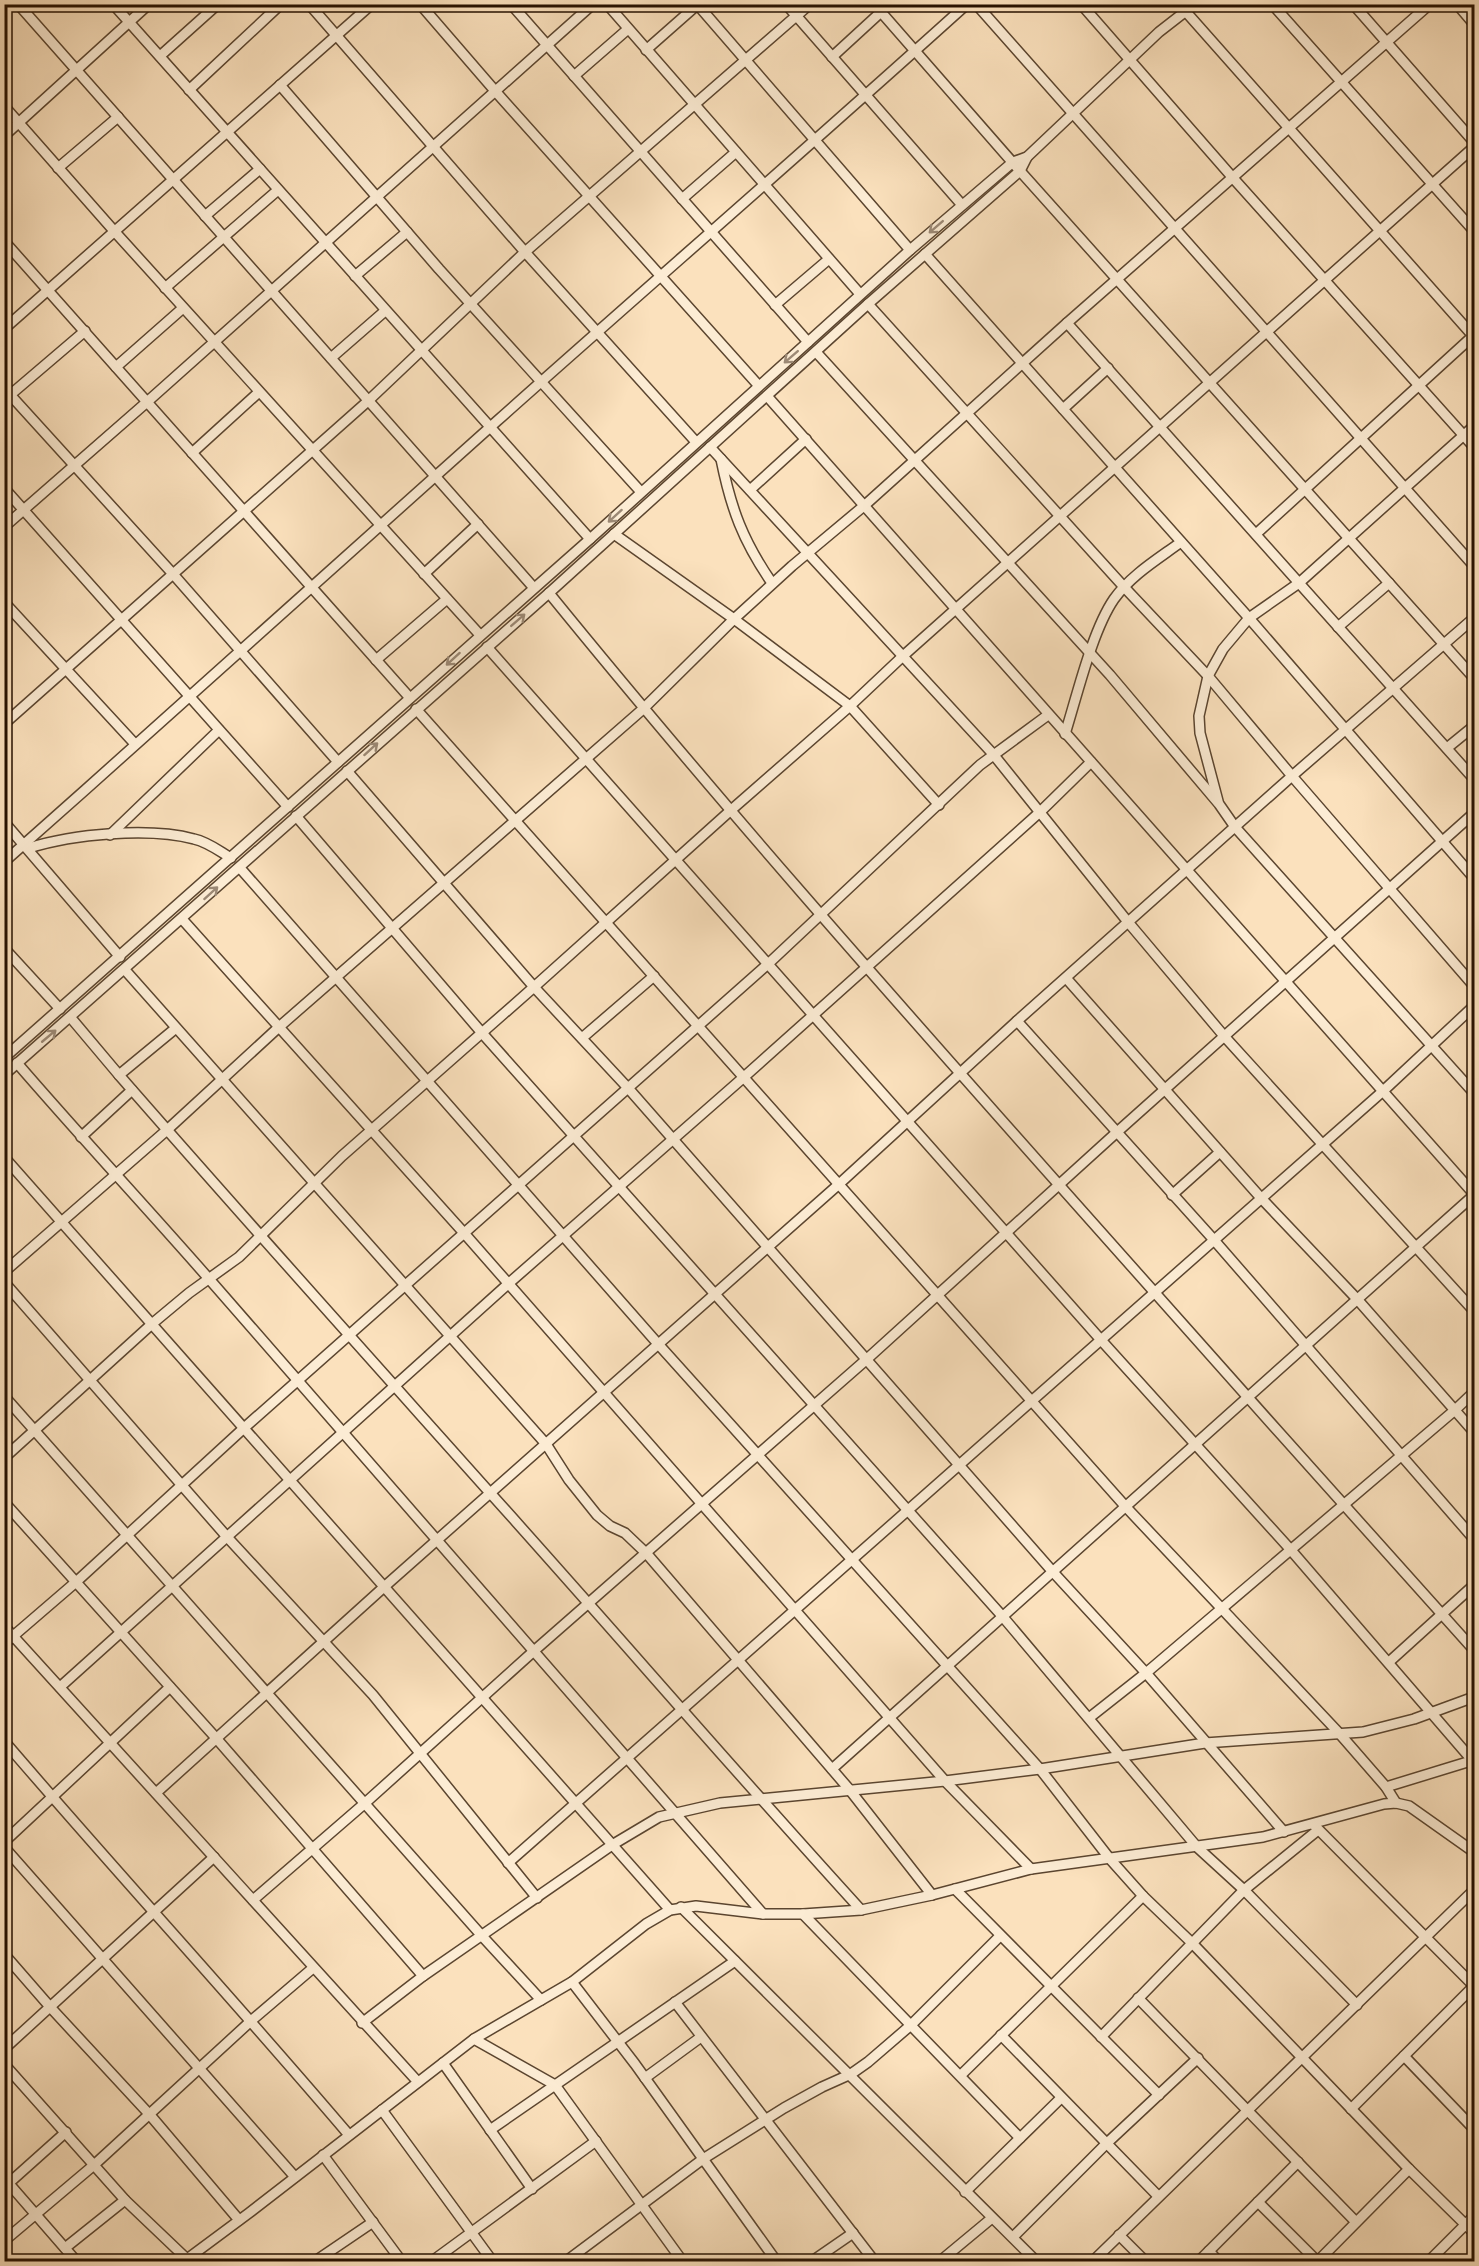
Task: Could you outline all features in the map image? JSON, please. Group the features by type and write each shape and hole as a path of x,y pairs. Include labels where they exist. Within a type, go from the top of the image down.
{"street":[{"path":"18,4 534,588"},
{"path":"113,4 590,539"},
{"path":"4,136 149,4"},
{"path":"160,56 218,4"},
{"path":"189,90 281,4"},
{"path":"309,4 432,147 696,442"},
{"path":"4,329 372,4"},
{"path":"420,4 759,386"},
{"path":"511,4 808,342"},
{"path":"4,527 496,92 592,4"},
{"path":"607,4 860,294"},
{"path":"786,4 962,205"},
{"path":"4,724 312,451 472,304 525,252 810,4"},
{"path":"4,862 27,846 188,696 312,589 435,476 967,4"},
{"path":"976,4 1474,566"},
{"path":"1081,4 1474,447"},
{"path":"4,1075 240,868 549,593 868,304 1020,171 1027,157 1183,8 1196,4"},
{"path":"1272,4 1474,231"},
{"path":"1353,4 1474,142"},
{"path":"4,1272 167,1130 279,1027 643,709 772,583 865,506 1067,323 1430,4"},
{"path":"1457,4 1474,24"},
{"path":"646,50 697,5 910,249"},
{"path":"832,57 878,8 1020,171 1474,678"},
{"path":"1183,8 1474,336 1360,437 1256,534"},
{"path":"574,76 628,29"},
{"path":"280,85 407,232 641,492"},
{"path":"4,106 213,342 480,635"},
{"path":"58,168 118,117"},
{"path":"4,1458 153,1323 232,1263 314,1182 372,1129 850,706 903,656 1211,384 1474,147"},
{"path":"682,199 736,152"},
{"path":"6,1054 120,957 590,539 910,249 1013,162 1027,157"},
{"path":"205,216 260,169"},
{"path":"165,288 278,190"},
{"path":"355,276 407,232"},
{"path":"4,241 410,698"},
{"path":"924,254 1249,618 1474,878"},
{"path":"775,305 829,259"},
{"path":"868,304 969,413 1060,517 1208,676 1474,986"},
{"path":"116,367 183,308"},
{"path":"331,358 385,311"},
{"path":"1067,323 1474,779"},
{"path":"85,331 7,391 173,574 338,762"},
{"path":"816,352 1090,654 1219,804 1235,827 1474,1093"},
{"path":"1062,409 1108,368"},
{"path":"192,453 259,392"},
{"path":"767,396 1474,1195 831,1769"},
{"path":"1219,804 1200,733 1201,702 1208,676 1223,649 1249,618 1299,583 1474,426"},
{"path":"750,490 806,439"},
{"path":"710,447 993,754 1128,922 1224,1036 1474,1311"},
{"path":"721,459 729,496 743,536 772,583"},
{"path":"4,488 288,807"},
{"path":"424,574 478,524"},
{"path":"614,534 734,619 850,706 939,805"},
{"path":"1065,734 1090,654 1107,610 1124,587 1180,542"},
{"path":"1338,627 1389,583"},
{"path":"549,593 643,709 820,917 1474,1650"},
{"path":"376,660 447,599"},
{"path":"4,602 135,744"},
{"path":"156,1793 322,1642 838,1185 1128,922 1393,688 1445,646 1474,618"},
{"path":"487,647 1101,1340 1290,1549 1473,1760 1386,1787"},
{"path":"416,709 1125,1506 1339,1733 1386,1787 1396,1803"},
{"path":"4,1644 76,1582 181,1484 768,964 993,754 1048,715"},
{"path":"1447,748 1474,726"},
{"path":"110,835 219,730"},
{"path":"60,1687 228,1538 342,1432 1040,812 1091,762"},
{"path":"347,771 534,987 628,1088 1284,1832"},
{"path":"253,1900 867,1359 1474,813"},
{"path":"296,816 482,1033 1003,1617 1197,1846 1244,1890 1357,2005"},
{"path":"4,822 27,846 120,957"},
{"path":"27,846 110,835 162,834 195,839 231,858"},
{"path":"240,868 659,1345 1040,1769 1110,1859 1143,1896 1192,1943 1409,2169 1474,2233"},
{"path":"182,919 372,1129 945,1781 1031,1869"},
{"path":"4,948 60,1009"},
{"path":"125,970 546,1444 569,1480 597,1515 610,1526 625,1533 646,1554 849,1789 932,1895"},
{"path":"582,1038 654,976"},
{"path":"1066,978 1261,1198 1357,1299 1474,1432"},
{"path":"508,1863 1382,1092 1474,1006"},
{"path":"70,1017 260,1237 861,1910"},
{"path":"1017,1021 1214,1240 1474,1539"},
{"path":"119,1075 176,1028"},
{"path":"17,1063 535,1650 763,1914"},
{"path":"81,1137 132,1090"},
{"path":"1172,1194 1220,1152"},
{"path":"4,1157 578,1803 670,1910"},
{"path":"4,1282 228,1538 373,1695 537,1898"},
{"path":"1089,1718 1146,1673 1474,1392"},
{"path":"4,1396 364,1804 541,2000"},
{"path":"4,1502 216,1738 423,1976"},
{"path":"1389,1662 1474,1585"},
{"path":"4,1626 362,2023 418,2082"},
{"path":"4,1842 170,1687"},
{"path":"362,2023 423,1976 612,1845 659,1817 720,1803 945,1781 1040,1769 1205,1743 1364,1732 1431,1713 1474,1697"},
{"path":"4,1741 154,1913 252,2020 349,2135"},
{"path":"4,2064 125,2200 186,2261 474,2039 572,1982 646,1924 670,1910 696,1906 763,1914 803,1914 861,1910 932,1895 1031,1869 1284,1832 1315,1826 1384,1804 1396,1803 1409,1806 1474,1852"},
{"path":"1101,2037 1244,1890 1315,1826"},
{"path":"1315,1826 1474,1986 1351,2109"},
{"path":"4,1846 295,2177"},
{"path":"4,2049 214,1857"},
{"path":"955,1889 1159,2095"},
{"path":"1092,2262 1474,1890"},
{"path":"961,2075 1143,1896"},
{"path":"681,1907 1037,2262"},
{"path":"803,1914 1020,2138"},
{"path":"565,2262 703,2159 822,2087 851,2074 911,2025 1000,1936"},
{"path":"4,1954 150,2115 239,2220"},
{"path":"490,2130 735,1961"},
{"path":"4,2241 94,2165 252,2020 313,1968"},
{"path":"572,1982 618,2041 777,2262"},
{"path":"1138,1998 1356,2222"},
{"path":"675,2002 875,2262"},
{"path":"1001,2035 1158,2196"},
{"path":"645,2078 701,2037"},
{"path":"474,2039 555,2085 683,2262"},
{"path":"1404,2056 1474,2129"},
{"path":"1013,2237 1106,2144 1198,2058"},
{"path":"442,2063 532,2188"},
{"path":"965,2192 1061,2098"},
{"path":"382,2110 472,2230 493,2262"},
{"path":"66,2132 7,2181 77,2262"},
{"path":"431,2262 596,2141"},
{"path":"323,2155 402,2262"},
{"path":"1198,2262 1298,2162"},
{"path":"1258,2202 1318,2261 1409,2169"},
{"path":"65,2248 125,2200"},
{"path":"1428,2262 1474,2217"},
{"path":"939,2262 992,2218"},
{"path":"314,2262 373,2222"},
{"path":"811,2262 853,2233"},
{"path":"1119,2235 1146,2262"},
{"path":"1209,2251 1219,2262"}]}
